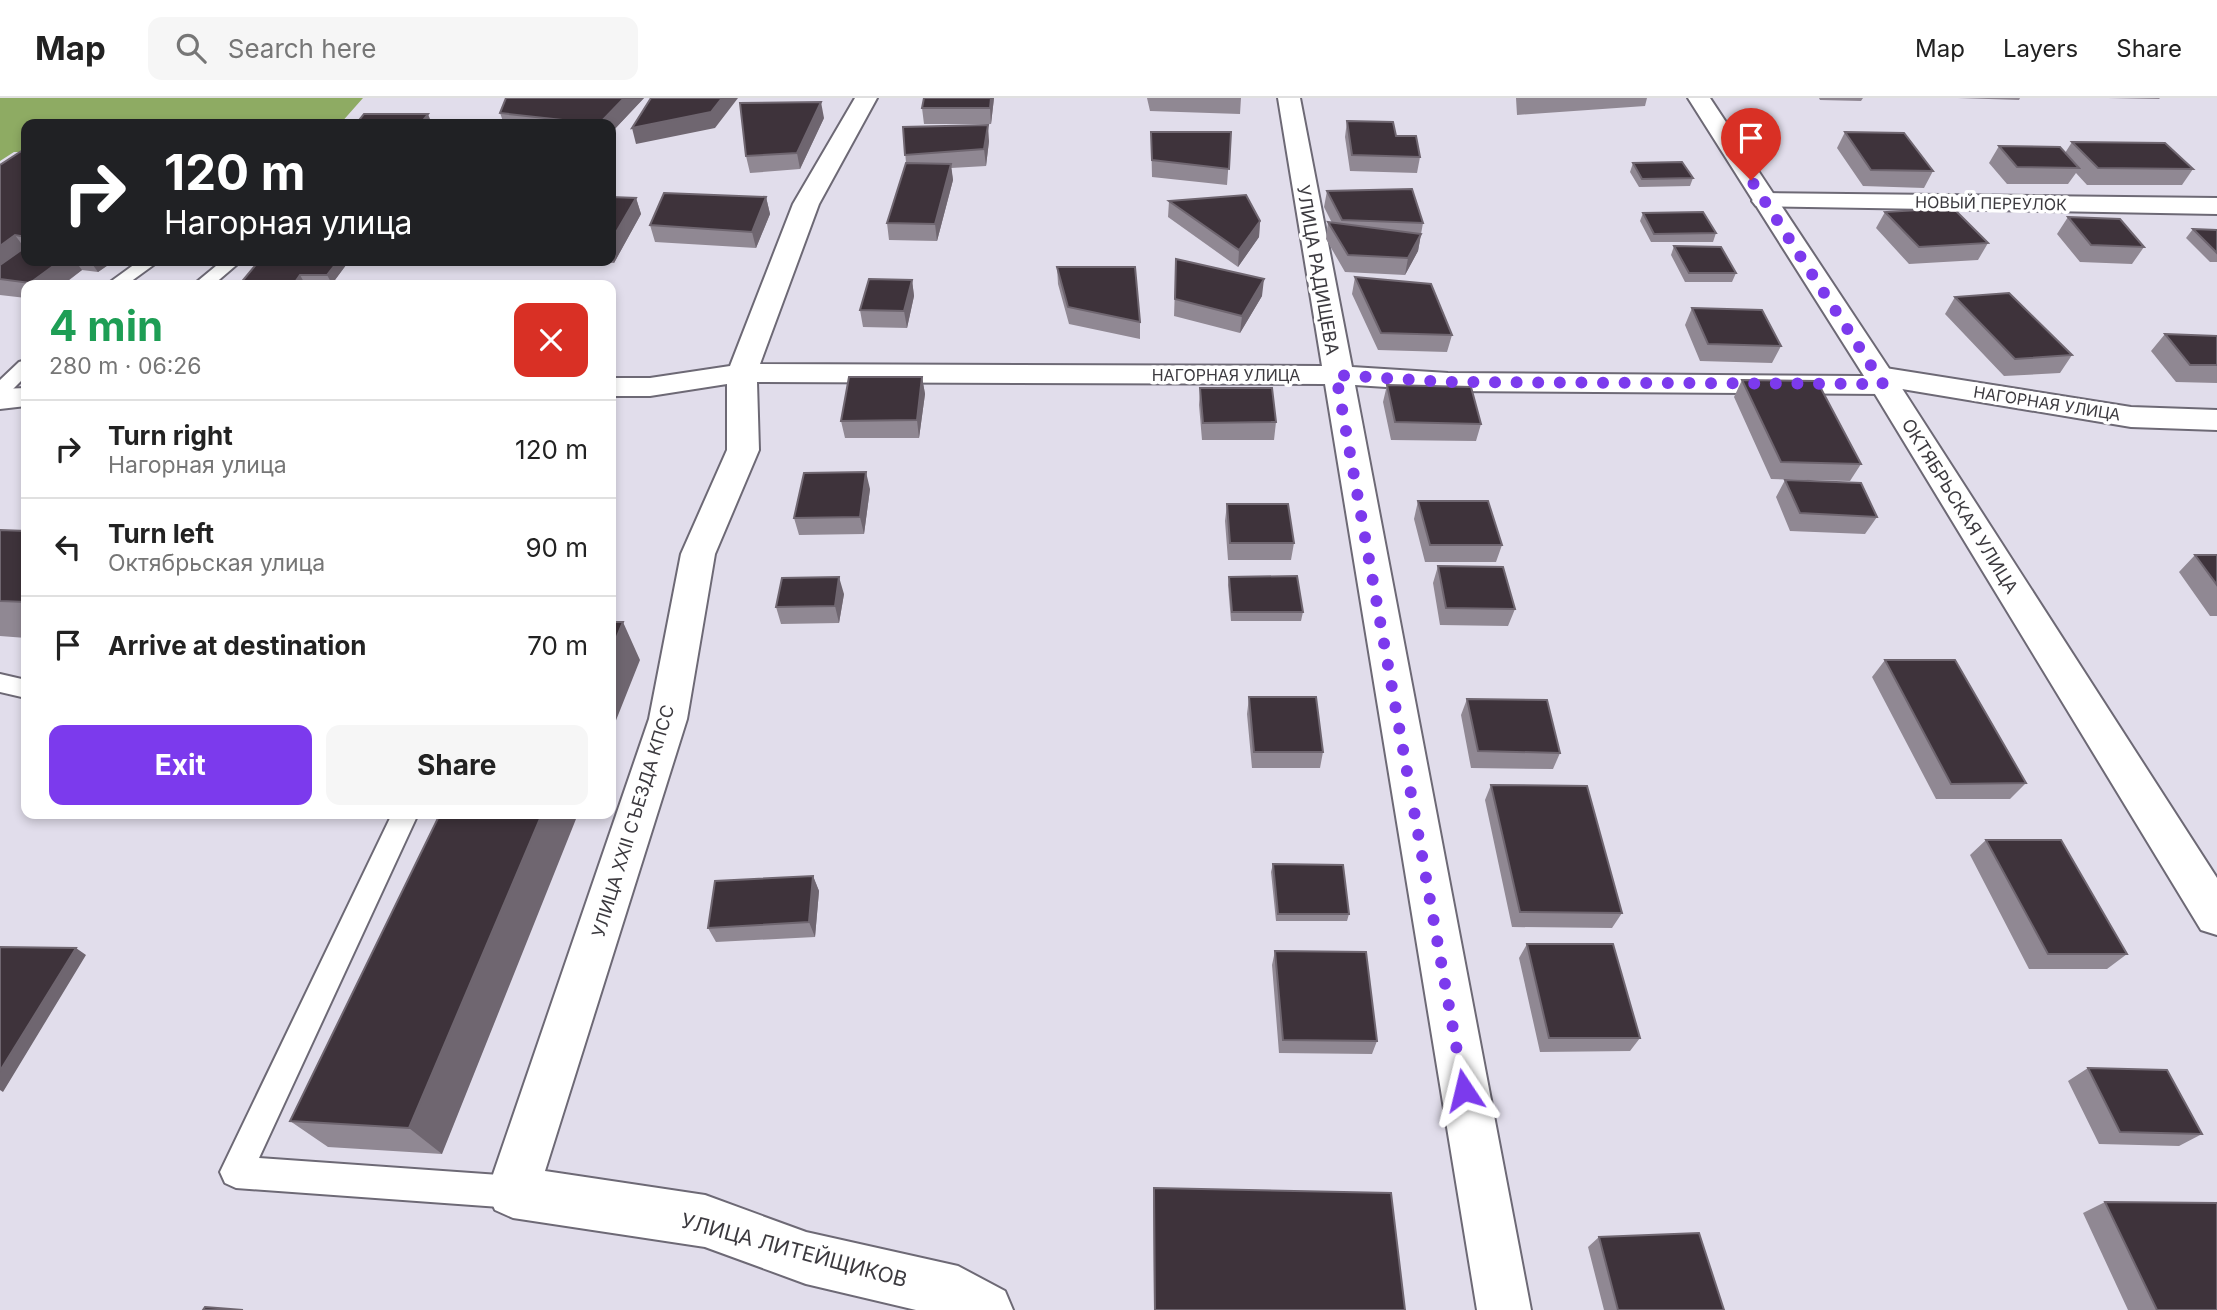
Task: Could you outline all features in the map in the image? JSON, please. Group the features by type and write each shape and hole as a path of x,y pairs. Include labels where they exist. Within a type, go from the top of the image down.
{"street":[{"name":"УЛИЦА XXII СЪЕЗДА КПСС","path":"513,1192 668,719 698,554 744,450 742,373 806,204 866,98"},
{"name":"УЛИЦА РАДИЩЕВА","path":"1289,98 1336,375 1504,1310"},
{"name":"ОКТЯБРЬСКАЯ УЛИЦА","path":"1699,98 1881,380 2217,916"},
{"name":"НОВЫЙ ПЕРЕУЛОК","path":"1765,201 2217,206"},
{"name":"НАГОРНАЯ УЛИЦА","path":"616,387 650,387 742,373 1336,375 1448,382 1881,380 2131,417 2217,420"},
{"path":"0,399 21,397"},
{"name":"УЛИЦА ЛИТЕЙЩИКОВ","path":"513,1192 705,1221 806,1258 958,1293 986,1310"}],"lane":[{"path":"122,280 143,266"},
{"path":"208,280 226,266"},
{"path":"0,391 21,371"},
{"path":"0,683 21,688"},
{"path":"403,819 236,1172 513,1192"}],"green space":[{"path":"0,98 363,98 344,119 21,119 21,152 14,152 0,161"}],"building":[{"path":"506,98 624,98 604,119 554,119 500,113"},
{"path":"651,98 722,98 711,112 632,128"},
{"path":"924,98 991,98 990,108 922,108"},
{"path":"821,102 797,153 746,156 740,103"},
{"path":"364,114 428,114 424,119 360,119"},
{"path":"1347,121 1393,122 1396,136 1416,136 1420,157 1352,155"},
{"path":"988,125 984,149 905,155 903,127"},
{"path":"1151,132 1231,132 1229,169 1152,160"},
{"path":"1845,132 1904,133 1933,171 1871,170"},
{"path":"2072,142 2165,143 2193,169 2098,168"},
{"path":"1999,146 2060,147 2079,168 2017,167"},
{"path":"21,151 21,236 15,235 0,246 0,165"},
{"path":"1682,162 1693,178 1642,179 1633,163"},
{"path":"906,163 951,164 935,224 887,223"},
{"path":"1412,189 1423,223 1342,220 1327,191"},
{"path":"664,193 766,197 752,232 650,225"},
{"path":"1246,195 1260,221 1239,250 1169,201"},
{"path":"616,197 636,198 616,232"},
{"path":"1953,208 1988,243 1919,247 1885,212"},
{"path":"1703,212 1716,233 1654,234 1643,213"},
{"path":"2068,217 2120,219 2144,247 2091,245"},
{"path":"1328,222 1421,234 1408,258 1348,255"},
{"path":"2193,229 2217,230 2217,253"},
{"path":"1674,246 1721,247 1736,273 1689,273"},
{"path":"21,250 21,266 53,266 34,280 21,282 0,279 0,265"},
{"path":"1176,259 1264,279 1242,316 1175,299"},
{"path":"255,266 334,266 327,275 300,275 296,280 243,280"},
{"path":"1057,267 1135,267 1140,322 1068,307"},
{"path":"1355,277 1431,284 1452,335 1381,333"},
{"path":"869,279 912,280 904,311 860,310"},
{"path":"2009,293 2072,355 2015,359 1955,297"},
{"path":"1692,308 1762,310 1781,346 1708,344"},
{"path":"2165,334 2217,336 2217,365 2190,365"},
{"path":"849,377 922,377 917,420 841,421"},
{"path":"1742,380 1817,381 1861,464 1781,462"},
{"path":"1387,385 1471,387 1481,424 1395,422"},
{"path":"1200,388 1272,388 1276,422 1203,423"},
{"path":"866,472 860,517 794,518 804,473"},
{"path":"1785,480 1861,483 1877,517 1800,513"},
{"path":"1418,501 1488,501 1502,545 1430,545"},
{"path":"1227,504 1288,504 1294,543 1230,543"},
{"path":"0,530 21,531 21,602 0,601"},
{"path":"2195,555 2217,555 2217,585"},
{"path":"1438,566 1503,567 1515,609 1446,608"},
{"path":"1297,576 1303,612 1232,612 1229,577"},
{"path":"839,577 835,606 776,607 782,578"},
{"path":"616,622 623,622 616,639"},
{"path":"1885,660 1955,660 2026,783 1951,784"},
{"path":"1249,697 1316,697 1323,752 1254,752"},
{"path":"1467,699 1547,700 1560,753 1478,751"},
{"path":"1491,785 1587,786 1622,913 1520,912"},
{"path":"438,819 540,819 409,1128 290,1121"},
{"path":"1986,840 2061,840 2127,954 2048,954"},
{"path":"1273,864 1343,865 1349,914 1278,914"},
{"path":"813,876 809,922 708,928 715,881"},
{"path":"1527,944 1613,944 1640,1038 1549,1038"},
{"path":"0,947 76,948 0,1071"},
{"path":"1275,951 1366,952 1377,1041 1283,1040"},
{"path":"2088,1068 2167,1070 2202,1134 2120,1132"},
{"path":"1154,1188 1391,1193 1405,1310 1155,1310"},
{"path":"2105,1202 2217,1203 2217,1310 2157,1310"},
{"path":"1699,1233 1724,1310 1618,1310 1599,1237"},
{"path":"205,1307 243,1310 203,1310"}],"route":[{"path":"1464,1090 1336,375 1448,382 1883,384 1751,180"}]}
